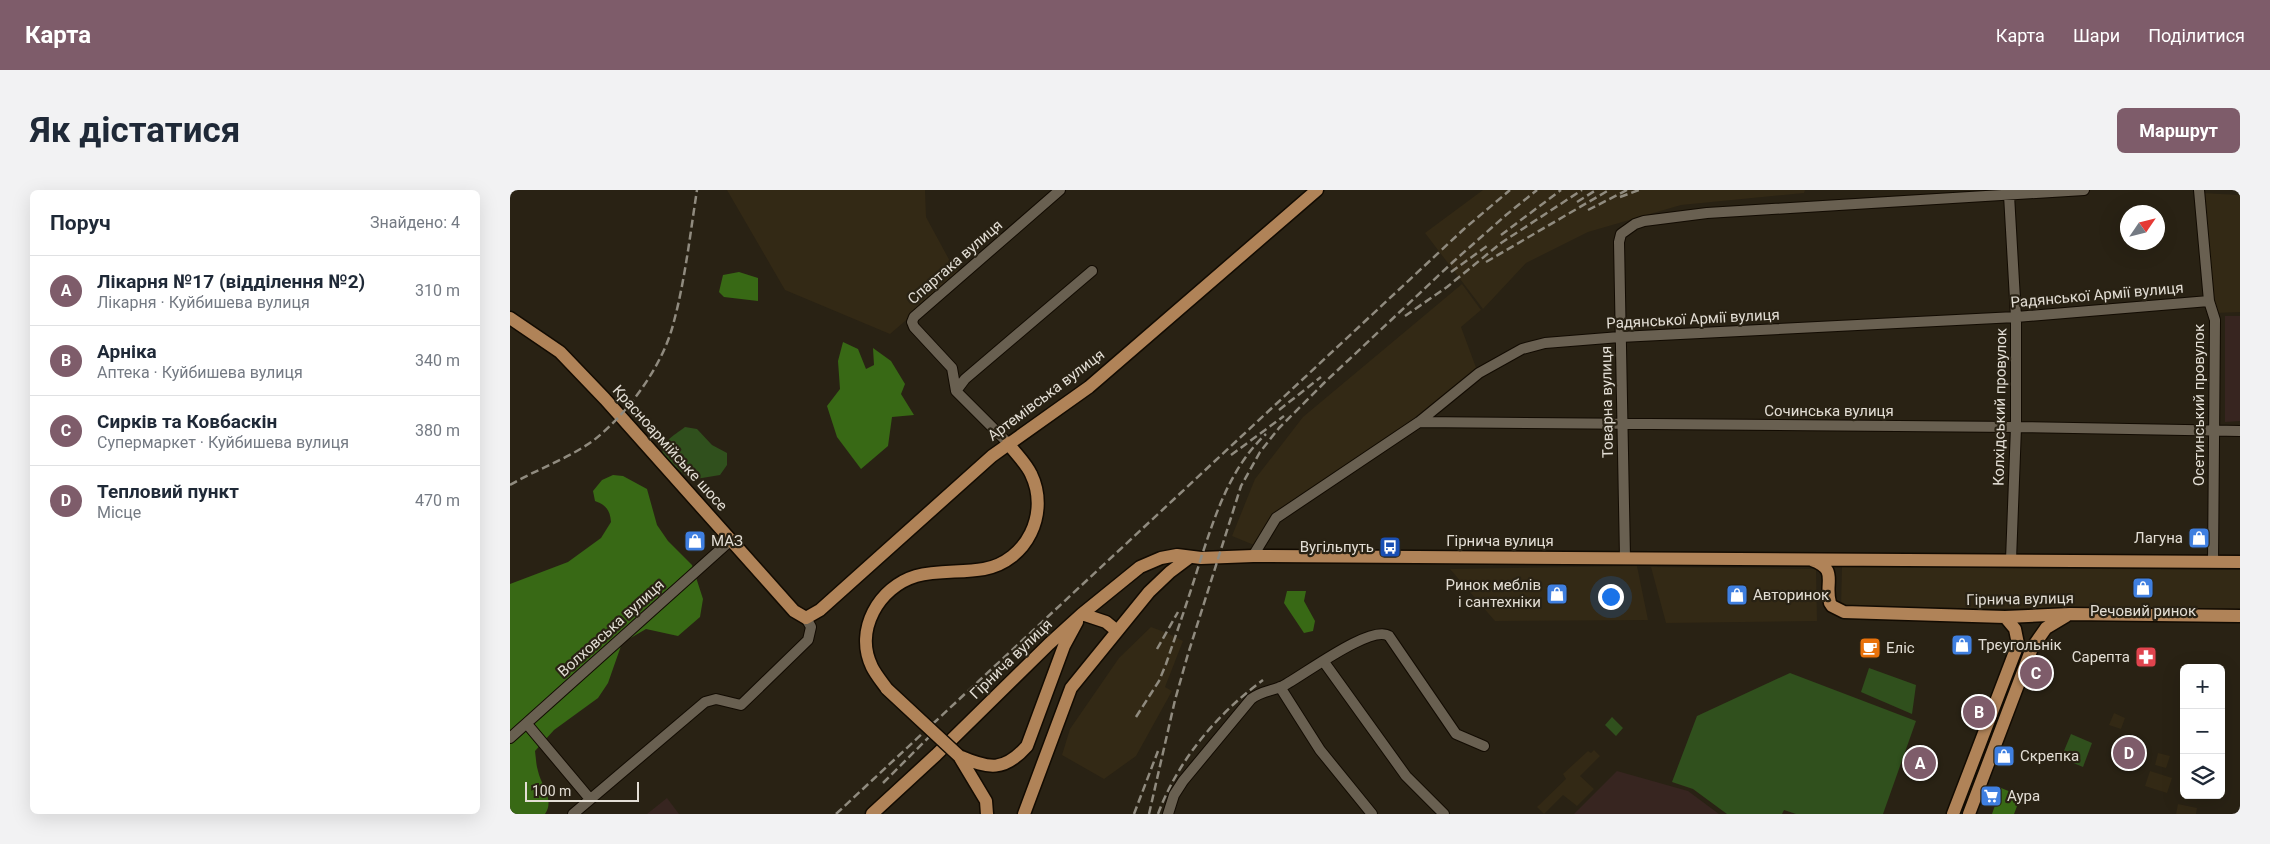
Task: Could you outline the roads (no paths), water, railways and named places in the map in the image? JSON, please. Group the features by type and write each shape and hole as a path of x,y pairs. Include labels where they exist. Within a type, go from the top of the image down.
{"main road":[{"name":"Артемівська вулиця","path":"806,618 820,610 1008,443 1088,387 1317,190"},
{"name":"Красноармійське шосе","path":"510,318 560,352 605,399 794,611 806,618"},
{"path":"987,814 986,801 959,756 887,689 872,667 867,650 866,633 877,604 902,582 917,576 984,569 998,565 1025,544 1032,533 1036,519 1036,490 1031,474 1008,443"},
{"name":"Гірнича вулиця","path":"872,814 1082,614 1140,568 1161,558 1177,555 1190,557 2240,562"},
{"path":"1024,814 1071,688 1149,592 1190,557"},
{"path":"1809,559 1824,565 1830,577"},
{"path":"1830,577 1836,565 1847,560"},
{"name":"Гірнича вулиця","path":"1830,577 1830,603 1844,612 2004,617 2070,614 2240,616"},
{"path":"959,756 980,765 997,767 1015,760 1027,746 1064,646 1082,614 1106,622 1117,631"},
{"path":"1969,814 2032,648 2046,628 2070,614"},
{"path":"1953,814 2018,644 2015,629 2004,617"},
{"path":"2018,644 2026,642 2032,648"}],"street":[{"name":"Спартака вулиця","path":"956,391 952,368 914,327 912,322 914,317 1060,190"},
{"name":"Товарна вулиця","path":"1625,558 1620,336 1619,242 1621,234 1635,224 1706,213 2084,190"},
{"name":"Осетинський провулок","path":"2199,190 2209,301 2215,320 2216,431 2213,562"},
{"name":"Колхідський провулок","path":"2009,195 2016,317 2016,427 2011,560"},
{"path":"1008,443 956,391 965,379 1092,271"},
{"name":"Радянської Армії вулиця","path":"1253,556 1276,518 1418,422 1479,373 1522,349 1545,343 1620,336 2016,317 2209,301"},
{"name":"Сочинська вулиця","path":"1418,422 2016,427 2240,431"},
{"name":"Волховська вулиця","path":"510,738 731,540"},
{"path":"573,814 705,702 716,699 740,705 808,640 811,627 806,618"},
{"path":"1168,814 1174,795 1251,699 1263,691 1280,687 1324,662 1352,643 1385,634 1389,636 1456,734 1484,746"},
{"path":"1324,662 1406,776 1444,814"},
{"path":"1280,687 1320,750 1372,814"},
{"path":"526,724 590,800"}],"railway":[{"path":"510,485 574,453 594,440 619,417 652,373 661,357 673,325 681,292 697,190"},
{"path":"836,814 1464,229 1510,190"},
{"path":"1149,814 1175,700 1188,654 1241,486 1260,452 1279,428 1324,383 1454,261 1537,190"},
{"path":"1501,235 1561,190"},
{"path":"1405,316 1447,287 1501,243 1582,190"},
{"path":"1577,202 1596,190"},
{"path":"1486,262 1609,190"},
{"path":"1588,210 1627,190"},
{"path":"1620,197 1639,190"},
{"path":"1451,272 1487,246"},
{"path":"1279,410 1321,377"},
{"path":"1231,455 1284,416"},
{"path":"1136,717 1159,681 1166,664 1207,541 1226,492 1243,461 1266,434"},
{"path":"1157,649 1178,612"},
{"path":"1158,814 1176,775 1201,740 1230,708 1263,680"},
{"path":"883,783 934,732"},
{"path":"1134,814 1158,751"}],"place":[{"name":"Лагуна","path":"2199,538"},
{"name":"МАЗ","path":"695,541"},
{"name":"Вугільпуть","path":"1390,547"},
{"name":"Речовий ринок","path":"2143,588"},
{"name":"Ринок меблів і сантехніки","path":"1557,594"},
{"name":"Авторинок","path":"1737,595"},
{"name":"Трєугольнік","path":"1962,645"},
{"name":"Еліс","path":"1870,648"},
{"name":"Сарепта","path":"2146,657"},
{"name":"Сирків та Ковбаскін","path":"2036,673"},
{"name":"Арніка","path":"1979,712"},
{"name":"Тепловий пункт","path":"2129,753"},
{"name":"Скрепка","path":"2004,756"},
{"name":"Лікарня №17 (відділення №2)","path":"1920,763"},
{"name":"Аура","path":"1991,796"}]}
